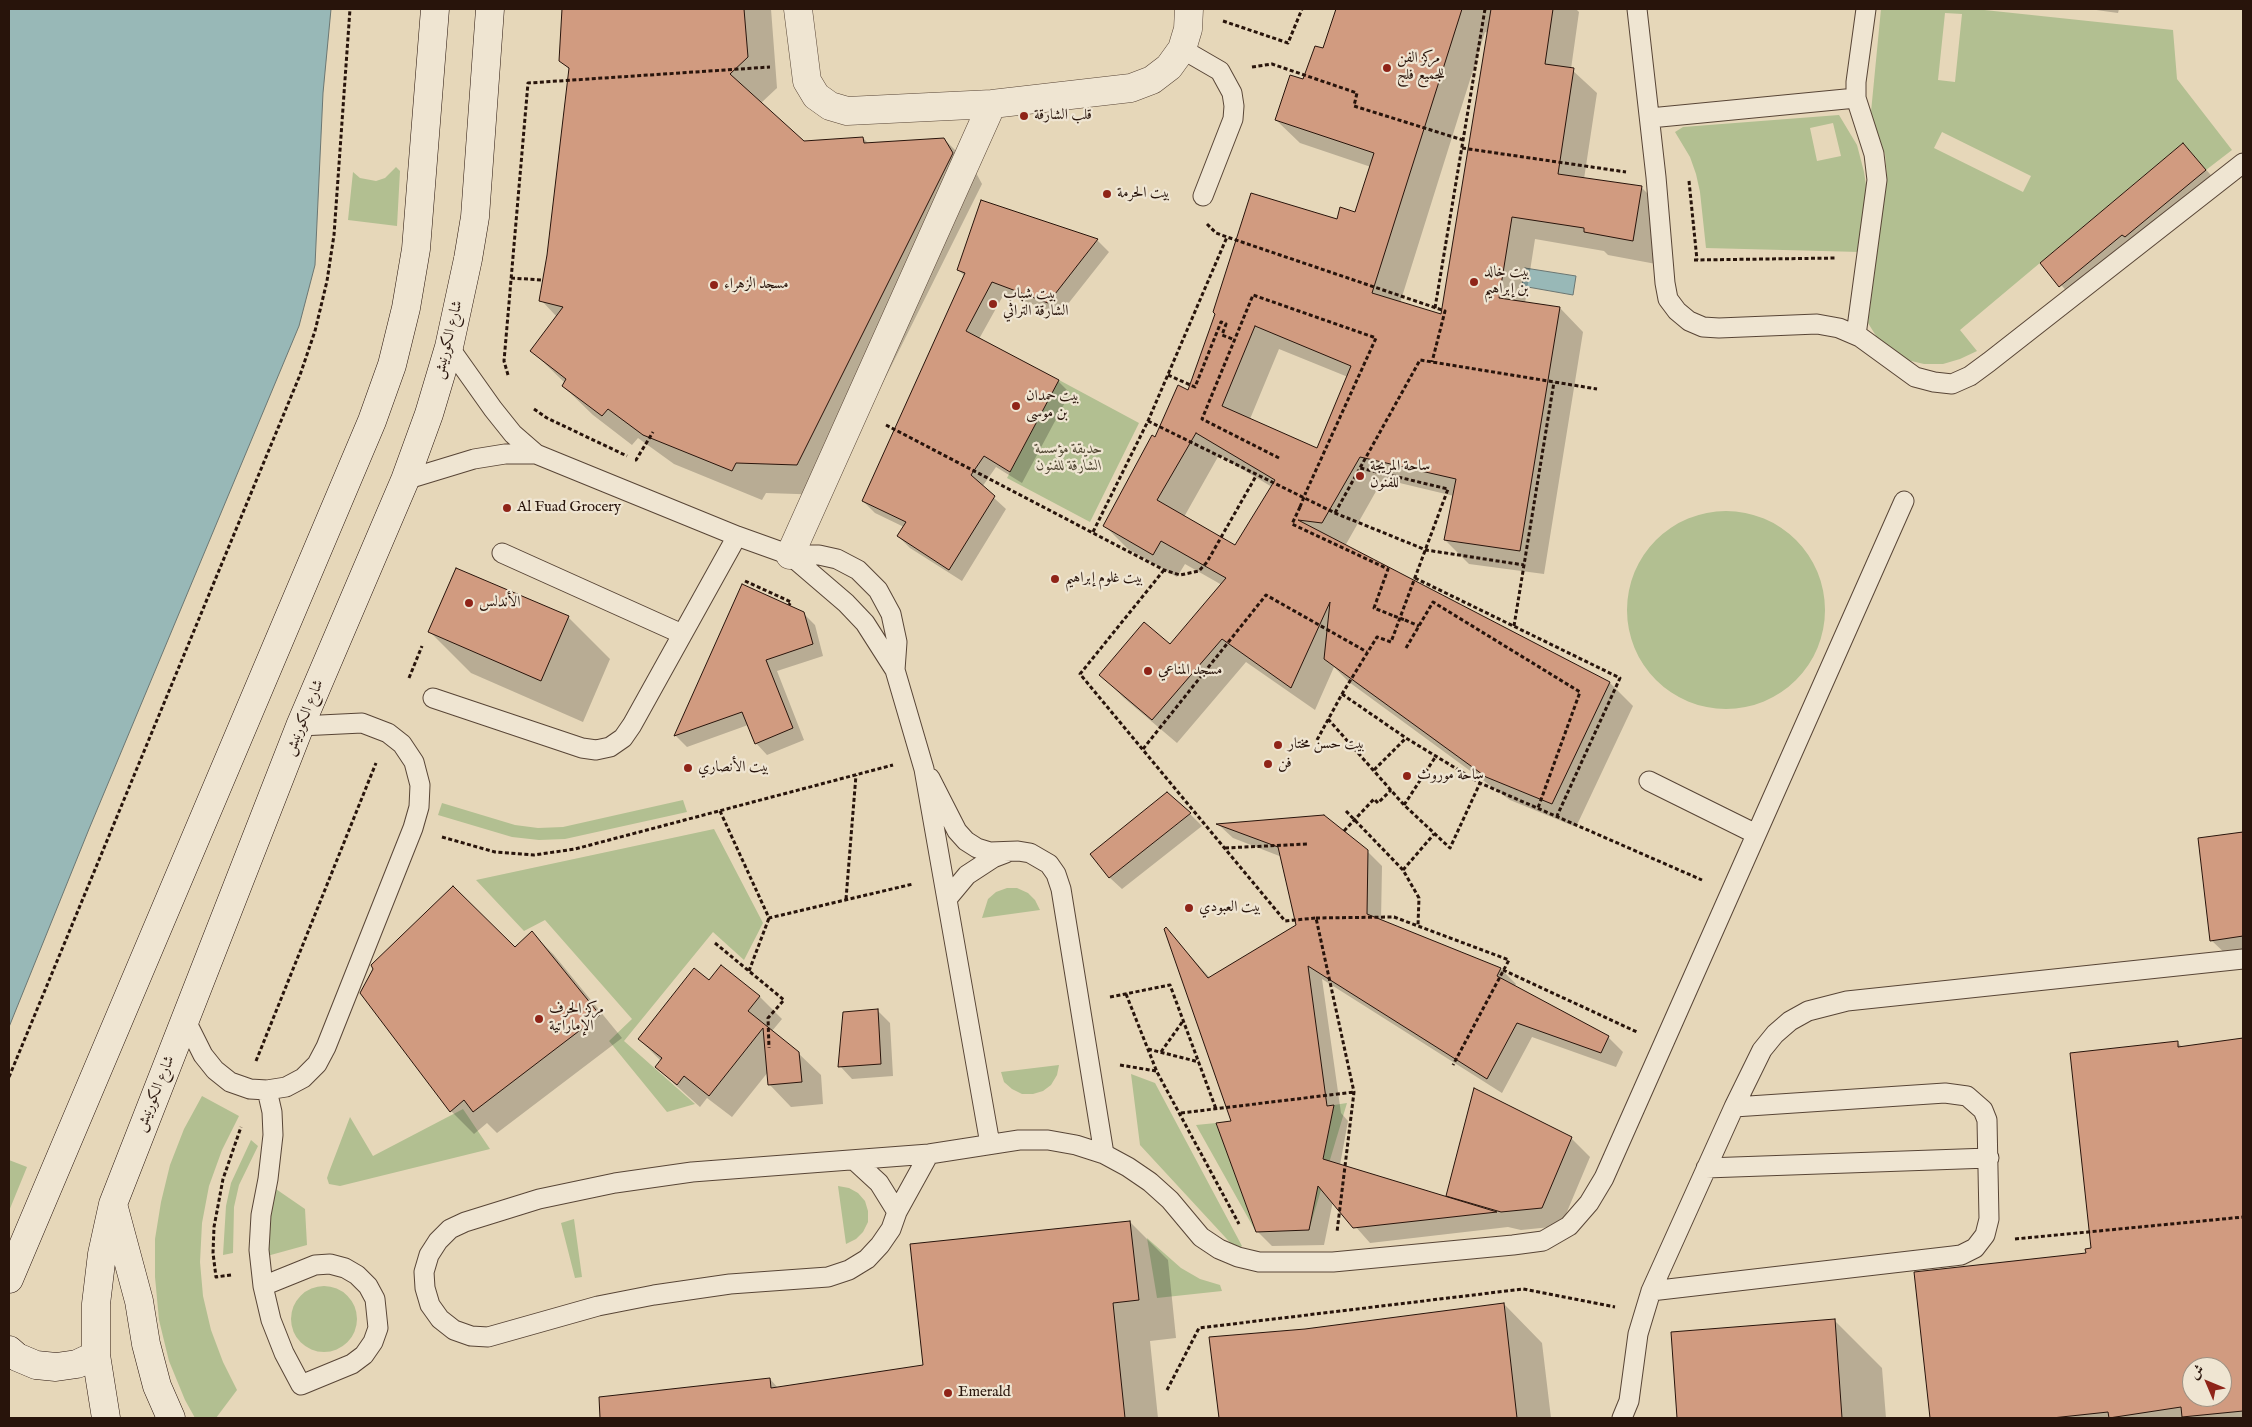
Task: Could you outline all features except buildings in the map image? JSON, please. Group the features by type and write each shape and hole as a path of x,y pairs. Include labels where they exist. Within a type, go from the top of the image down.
{"main road":[{"path":"9,1279 372,421 392,365 406,308 417,240 435,9"},
{"name":"شارع الكورنيش","path":"106,1418 96,1355 96,1304 102,1254 113,1204 300,726 405,480 429,414 449,347 475,217 490,9"},
{"path":"798,9 806,81 816,96 830,106 847,112 992,104 1131,88 1158,76 1169,67 1182,49 1188,29 1190,9"},
{"path":"790,555 992,104"},
{"path":"113,1204 139,1301 146,1344 157,1386 171,1418"},
{"path":"9,1350 17,1357 36,1365 56,1367 77,1364 96,1355"}],"lane":[{"path":"1637,9 1668,299 1689,322 1703,327 1816,324 1840,328 1856,335 1915,377 1952,384 1970,376 2243,163"},
{"path":"1856,335 1877,193 1877,166 1856,98 1856,82 1866,9"},
{"path":"1182,49 1220,71 1227,81 1234,106 1233,119 1203,196"},
{"path":"1650,118 1856,98"},
{"path":"449,347 493,410 513,434 536,454 737,536 790,555 819,555 837,559 858,570 878,590 891,614 897,642 895,670"},
{"path":"405,480 474,459 505,454 536,454"},
{"path":"929,1154 897,1212 891,1229 880,1245 867,1259 849,1270 828,1277 730,1284 654,1295 598,1306 488,1337 470,1336 454,1330 440,1319 430,1305 425,1288 424,1272 429,1255 438,1241 450,1229 465,1222 540,1200 615,1182 692,1172 929,1154 1019,1140 1048,1140 1076,1145 1104,1154 1150,1182 1170,1200 1201,1237 1219,1249 1238,1257 1259,1262 1333,1262 1514,1245 1543,1240 1569,1226 1589,1203 1604,1178 1904,500"},
{"path":"433,698 582,748 596,750 610,747 623,738 632,725 737,536"},
{"path":"502,553 682,634"},
{"path":"790,555 825,584 858,616 881,645 895,670 922,763 990,1144"},
{"path":"186,1021 203,1055 215,1070 230,1082 258,1090 286,1086 303,1078 317,1064 322,1055 413,828 419,807 420,785 414,762 402,744 388,733 362,723 300,726"},
{"path":"922,763 957,831 966,841 977,848 990,852 1018,851 1040,858 1056,874 1061,889 1104,1154"},
{"path":"1649,781 1756,834"},
{"path":"947,899 956,886 979,866 1008,852"},
{"path":"1629,1413 1634,1356 1651,1291 1762,1050 1775,1034 1790,1021 1808,1011 1827,1004 2243,959"},
{"path":"258,1090 272,1112 273,1135 268,1180 261,1215 259,1250 262,1278 271,1320 284,1353 301,1385 352,1364 364,1355 373,1342 378,1328 375,1299 368,1286 357,1275 345,1268 330,1264 315,1265 262,1278"},
{"path":"1651,1291 1953,1256 1968,1251 1980,1242 1985,1235 1989,1219 1987,1120 1983,1110 1967,1096 1956,1093 1734,1108"},
{"path":"1706,1168 1989,1158"},
{"path":"854,1160 879,1183 897,1212"}],"path":[{"path":"9,1077 300,375 315,331 327,281 334,235 350,9"},
{"path":"1190,9 1288,43 1302,9"},
{"path":"1435,308 1485,9"},
{"path":"512,383 504,361 528,83 803,64"},
{"path":"1227,81 1247,69 1261,64 1272,64 1357,93 1354,106 1463,140"},
{"path":"1461,148 1656,177"},
{"path":"1203,196 1208,225 1216,232 1445,311 1432,362"},
{"path":"1093,532 1148,421 1227,237"},
{"path":"1663,260 1868,257"},
{"path":"511,278 542,280"},
{"path":"1279,458 1202,419 1253,295 1376,338 1292,524 1388,569 1374,608 1419,626"},
{"path":"1168,375 1195,387 1221,322 1226,324 1222,335 1235,340"},
{"path":"1335,513 1420,360 1597,389"},
{"path":"1514,626 1554,382"},
{"path":"529,406 547,418 636,460 653,432"},
{"path":"856,410 1164,570 1180,575 1190,575 1199,571 1207,562 1256,476"},
{"path":"1148,421 1256,476 1335,513 1426,550 1524,565"},
{"path":"1317,740 1342,694 1377,637 1391,642 1448,489 1360,468"},
{"path":"1164,570 1080,674 1285,921 1316,918 1394,917 1509,960 1453,1065"},
{"path":"1415,578 1620,678 1557,816"},
{"path":"742,580 791,602 789,605"},
{"path":"1143,749 1266,595 1367,652"},
{"path":"1406,648 1433,602 1580,692 1538,808"},
{"path":"408,681 422,646"},
{"path":"1342,694 1406,738 1480,783 1730,893"},
{"path":"1328,719 1404,805 1450,848 1480,783"},
{"path":"262,1278 216,1277 213,1253 217,1204 223,1179 245,1113 258,1090 254,1066 388,733"},
{"path":"1374,770 1406,738"},
{"path":"1404,805 1436,756"},
{"path":"413,828 495,852 534,855 576,849 856,775 922,763"},
{"path":"846,899 856,775"},
{"path":"1344,831 1374,799 1378,803 1391,790"},
{"path":"720,811 769,918 749,971"},
{"path":"1346,812 1404,870 1419,898 1418,925"},
{"path":"1404,870 1434,834"},
{"path":"1224,848 1307,844"},
{"path":"769,918 943,877"},
{"path":"1316,918 1354,1092 1333,1262"},
{"path":"715,943 784,1000 768,1018 769,1048"},
{"path":"1503,970 1640,1033"},
{"path":"1080,1004 1170,985 1216,1109"},
{"path":"1126,994 1157,1072 1181,1113 1259,1262"},
{"path":"1160,1052 1184,1021"},
{"path":"1148,1048 1199,1062"},
{"path":"1181,1113 1354,1092"},
{"path":"1980,1242 2243,1217"},
{"path":"1167,1390 1199,1328 1522,1289 1644,1312"}],"green space":[{"path":"1881,9 1975,9 2173,30 2177,79 2232,150 2206,170 2183,143 1960,330 1977,351 1943,364 1924,364 1907,360 1878,339 1868,323 1887,177 1885,154 1876,133 1871,112","holes":["1945,13 1962,14 1955,82 1938,80","1942,132 2031,176 2023,192 1934,148"]},
{"path":"1839,115 1857,145 1866,185 1860,252 1706,248 1700,192 1696,174 1690,157 1675,132 1683,127","holes":["1833,123 1841,156 1817,161 1810,128"]},
{"path":"396,167 400,171 397,226 348,220 353,172 360,178 376,181 385,178"},
{"name":"حديقة مؤسسة الشارقة للفنون","path":"1059,380 1139,423 1090,522 1007,478"},
{"path":"1716,511 1736,511 1745,512 1773,522 1789,533 1803,547 1818,572 1824,591 1824,629 1814,657 1803,673 1789,687 1773,698 1755,705 1736,709 1716,709 1707,708 1679,698 1663,687 1649,673 1638,657 1631,639 1627,620 1627,600 1628,591 1638,563 1649,547 1663,533 1679,522 1697,515"},
{"path":"683,800 687,812 565,839 539,840 512,837 438,815 442,803 515,825 538,828 563,827"},
{"path":"714,829 763,923 744,960 713,932 624,1041 695,1104 667,1112 609,1041 632,1019 545,920 524,931 476,880"},
{"path":"1007,888 1017,888 1028,893 1035,900 1040,910 982,918 988,899 996,892"},
{"path":"1059,1065 1057,1075 1051,1085 1043,1091 1033,1094 1022,1094 1012,1089 1004,1082 1001,1072"},
{"path":"1131,1074 1155,1083 1242,1246 1237,1250 1140,1145"},
{"path":"202,1096 239,1116 222,1150 209,1186 202,1223 200,1262 203,1296 211,1330 223,1362 237,1390 216,1418 195,1418 185,1400 169,1361 159,1320 155,1277 155,1239 170,1165 184,1129"},
{"path":"1347,1103 1309,1230 1334,1105"},
{"path":"463,1109 490,1149 340,1186 329,1184 327,1178 350,1117 373,1156"},
{"path":"1216,1123 1256,1232 1196,1125"},
{"path":"251,1140 258,1146 239,1185 234,1207 233,1253 223,1255 226,1206 231,1183"},
{"path":"9,1160 27,1167 9,1211"},
{"path":"838,1186 849,1188 858,1193 865,1201 868,1211 868,1222 863,1232 856,1239 846,1244"},
{"path":"273,1187 305,1209 307,1245 267,1256"},
{"path":"574,1219 582,1277 575,1278 561,1223"},
{"path":"1147,1238 1181,1268 1200,1279 1220,1285 1222,1291 1157,1298"},
{"path":"324,1286 337,1288 352,1301 355,1306 357,1319 355,1332 342,1347 337,1350 324,1352 311,1350 296,1337 293,1332 291,1319 293,1306 306,1291 311,1288"}],"water":[{"path":"9,9 331,9 323,93 315,265 299,326 89,829 9,1027"},
{"path":"1525,268 1576,276 1573,295 1522,286"}],"place":[{"name":"مركز الفن للجميع فلج","path":"1387,68"},
{"name":"قلب الشارقة","path":"1024,116"},
{"name":"بيت الحرمة","path":"1107,194"},
{"name":"بيت خالد بن إبراهيم","path":"1474,282"},
{"name":"مسجد الزهراء","path":"714,285"},
{"name":"بيت شباب الشارقة التراثي","path":"993,304"},
{"name":"بيت حمدان بن موسى","path":"1016,406"},
{"name":"ساحة المريجة للفنون","path":"1360,476"},
{"name":"Al Fuad Grocery","path":"507,508"},
{"name":"بيت غلوم إبراهيم","path":"1055,579"},
{"name":"الأندلس","path":"469,603"},
{"name":"مسجد المناعي","path":"1148,671"},
{"name":"بيت حسن مختار","path":"1278,745"},
{"name":"فن","path":"1268,764"},
{"name":"بيت الأنصاري","path":"688,768"},
{"name":"ساحة موروث","path":"1407,776"},
{"name":"بيت العبودي","path":"1189,908"},
{"name":"مركز الحرف الإماراتية","path":"539,1019"},
{"name":"Emerald","path":"948,1393"}]}
